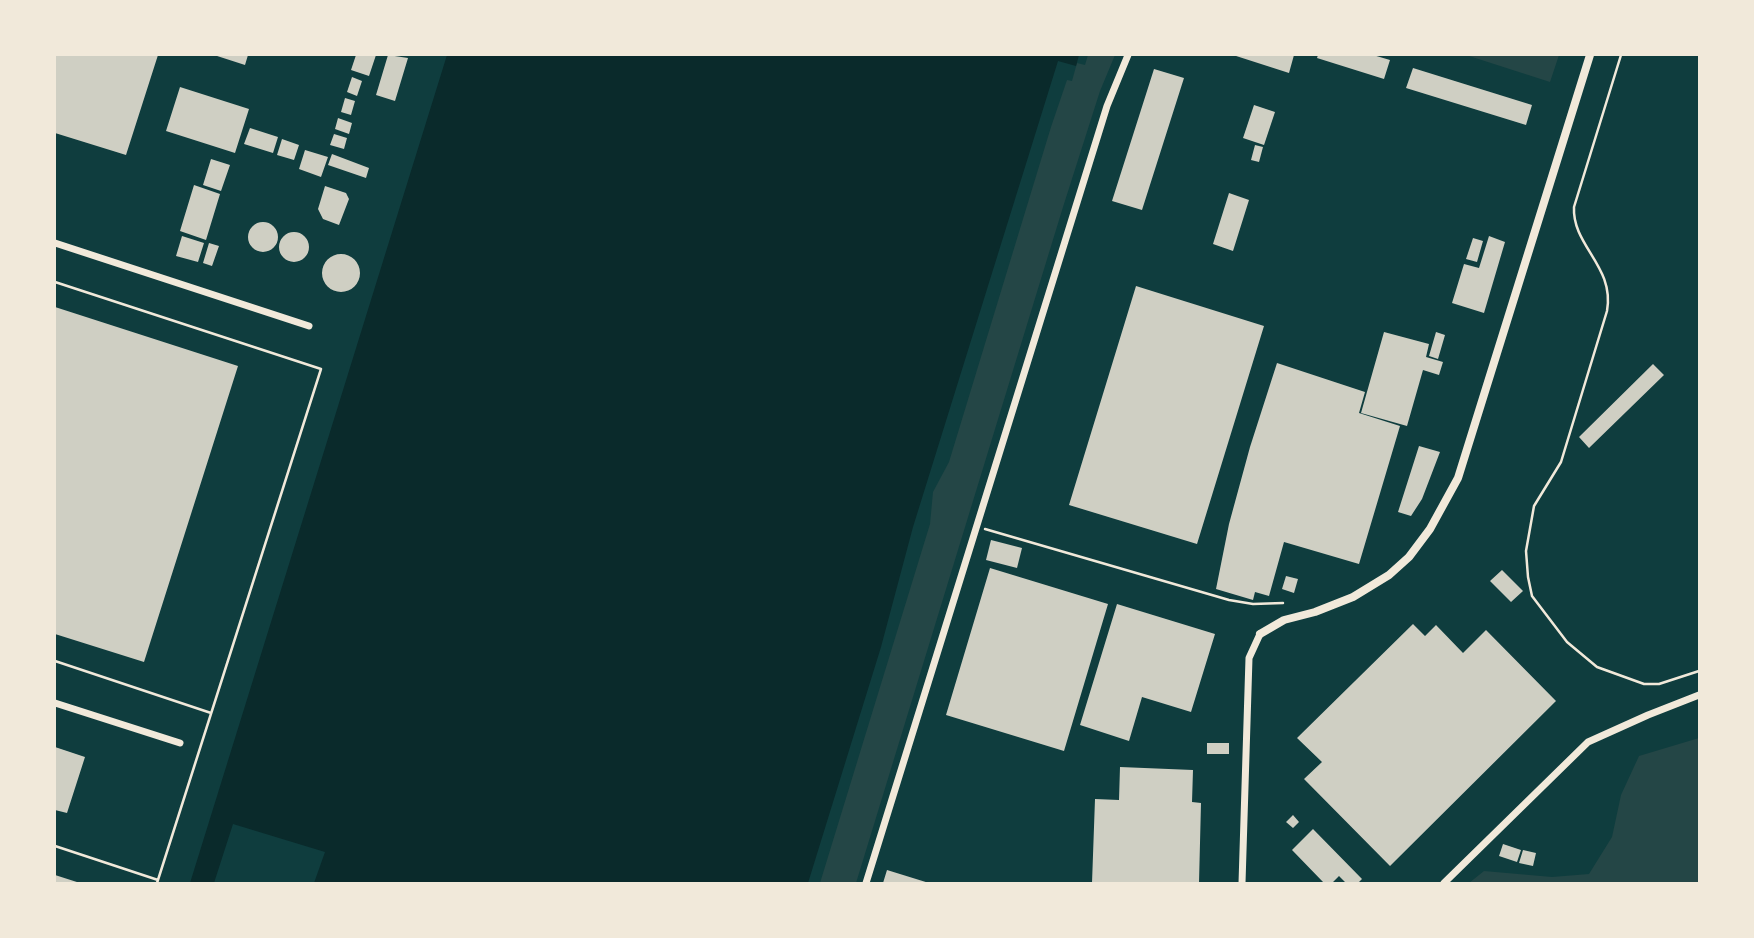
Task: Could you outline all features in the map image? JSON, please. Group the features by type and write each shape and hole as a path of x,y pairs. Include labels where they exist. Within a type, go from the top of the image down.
{"main road":[{"path":"1260,634 1284,620 1315,612 1354,598 1389,575 1409,557 1430,529 1458,478 1590,55"}],"street":[{"path":"866,883 1107,106 1128,55"},
{"path":"55,243 309,326"},
{"path":"1242,883 1249,658 1260,634"},
{"path":"1444,883 1588,742 1699,695"},
{"path":"55,703 180,743"}],"lane":[{"path":"55,282 321,369 157,881 55,846"},
{"path":"55,661 211,714"}],"path":[{"path":"1621,55 1574,207 1576,225 1604,275 1609,298 1561,462 1534,506 1526,551 1528,577 1532,596 1544,614 1567,642 1596,667 1644,684 1659,684 1699,671"},
{"path":"977,526 1229,600 1253,604 1283,603"}],"shaded area":[{"path":"447,55 1079,55 1076,66 1058,61 913,527 881,647 808,883 314,883 325,852 233,824 214,883 190,883"},
{"path":"1088,55 1115,55 1100,91 1063,207 856,883 820,883 930,524 933,492 949,462 1051,127 1067,80 1072,81 1077,63 1085,65"},
{"path":"1466,55 1559,55 1550,82"},
{"path":"1699,738 1699,883 1469,883 1484,871 1552,877 1589,874 1612,837 1621,795 1639,756"}],"building":[{"path":"55,55 158,55 126,155 55,133"},
{"path":"214,55 248,55 245,65"},
{"path":"356,55 376,55 369,76 351,70"},
{"path":"388,55 408,58 395,101 376,95"},
{"path":"1233,55 1294,55 1289,73"},
{"path":"1318,55 1373,55 1390,60 1384,79 1317,58"},
{"path":"1413,68 1532,105 1526,125 1406,88"},
{"path":"1154,69 1184,78 1142,210 1112,201"},
{"path":"352,77 362,81 357,96 347,92"},
{"path":"180,87 249,109 235,153 166,131"},
{"path":"345,98 355,101 351,115 341,112"},
{"path":"1254,105 1275,112 1264,145 1243,138"},
{"path":"338,118 352,123 349,134 335,129"},
{"path":"250,128 278,137 273,153 244,144"},
{"path":"334,134 347,138 344,149 330,145"},
{"path":"282,139 299,145 294,160 277,155"},
{"path":"1255,145 1263,147 1259,162 1251,160"},
{"path":"305,150 328,157 321,177 299,169"},
{"path":"332,154 369,168 366,178 328,165"},
{"path":"211,159 230,165 221,191 203,185"},
{"path":"194,185 220,194 206,240 180,231"},
{"path":"325,186 346,193 349,199 339,225 323,219 318,209"},
{"path":"1229,193 1249,200 1233,251 1213,244"},
{"path":"263,222 274,226 278,237 274,248 263,252 252,248 248,237 252,226"},
{"path":"294,232 305,236 309,247 305,258 294,262 283,258 279,247 283,236"},
{"path":"182,236 204,243 198,262 176,256"},
{"path":"1489,236 1505,242 1484,313 1452,303 1464,264 1479,268"},
{"path":"1473,238 1483,241 1477,262 1466,259"},
{"path":"209,243 219,246 212,266 203,263"},
{"path":"341,254 355,259 360,273 355,287 341,292 327,287 322,273 327,259"},
{"path":"1136,286 1264,326 1197,544 1069,505"},
{"path":"55,307 238,366 144,662 55,634"},
{"path":"1384,332 1429,344 1426,357 1443,362 1439,375 1423,370 1407,426 1361,413"},
{"path":"1436,332 1445,335 1438,359 1429,356"},
{"path":"1277,363 1365,392 1359,413 1400,426 1359,564 1284,542 1269,596 1255,592 1253,600 1216,589 1229,524 1250,447"},
{"path":"1653,364 1664,375 1589,448 1579,437"},
{"path":"1419,446 1440,452 1422,499 1411,516 1398,512"},
{"path":"991,540 1022,548 1017,568 986,560"},
{"path":"990,568 1108,604 1064,751 946,715"},
{"path":"1502,570 1523,591 1511,602 1490,581"},
{"path":"1286,576 1298,579 1294,593 1282,589"},
{"path":"1117,604 1215,634 1191,712 1142,697 1129,741 1080,725"},
{"path":"1413,624 1425,636 1436,625 1463,653 1486,630 1556,701 1390,866 1304,779 1322,762 1297,738"},
{"path":"1207,743 1229,743 1229,754 1207,754"},
{"path":"55,747 85,757 67,813 55,810"},
{"path":"1120,767 1193,770 1192,802 1201,803 1199,883 1092,883 1095,799 1119,800"},
{"path":"1293,815 1299,822 1293,828 1286,822"},
{"path":"1313,829 1362,879 1358,883 1346,883 1339,876 1332,883 1324,883 1292,850"},
{"path":"1503,844 1521,850 1517,862 1499,856"},
{"path":"1523,850 1536,853 1533,866 1519,863"},
{"path":"887,870 929,883 883,883"},
{"path":"55,875 80,883 55,883"}]}
